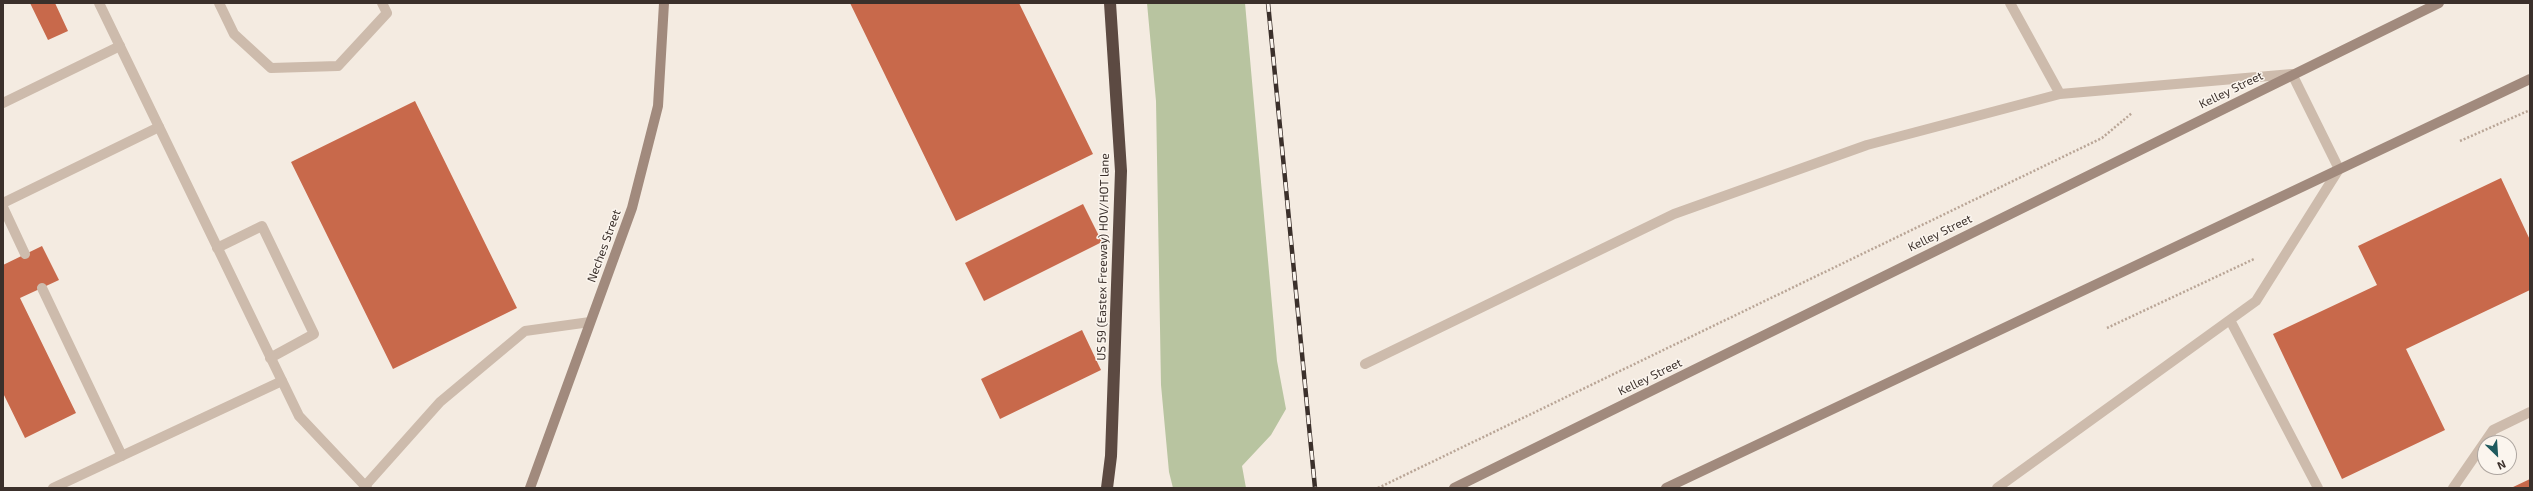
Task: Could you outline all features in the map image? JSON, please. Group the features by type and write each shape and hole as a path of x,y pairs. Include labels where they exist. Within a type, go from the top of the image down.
{"highway":[{"name":"US 59 (Eastex Freeway) HOV/HOT lane","path":"1107,488 1111,456 1121,171 1110,3"}],"main road":[{"name":"Neches Street","path":"530,488 632,208 658,106 664,3"},
{"name":"Kelley Street","path":"1454,488 2292,74 2439,3"},
{"path":"1666,488 2530,79"}],"street":[{"path":"99,3 299,416 366,487 440,402 525,331 590,322"},
{"path":"219,3 234,34 271,68 338,66 387,13 382,3"},
{"path":"2010,3 2060,94"},
{"path":"3,103 120,46"},
{"path":"1365,364 1674,214 1867,145 2060,94 2292,74 2339,169 2256,301 1997,488"},
{"path":"3,203 159,127"},
{"path":"3,207 25,254"},
{"path":"217,248 262,226 307,319 314,334 270,358"},
{"path":"42,288 122,456"},
{"path":"2230,320 2318,488"},
{"path":"53,488 282,381"},
{"path":"2453,488 2493,430 2530,412"}],"path":[{"path":"1378,488 2102,138 2166,85"},
{"path":"2107,328 2295,240"}],"green space":[{"path":"1147,3 1245,3 1277,361 1286,409 1271,435 1242,466 1246,488 1173,488 1169,472 1161,385 1156,101"}],"building":[{"path":"30,3 55,3 68,31 48,40"},
{"path":"850,3 1019,3 1093,154 956,221"},
{"path":"415,101 517,308 393,369 291,162"},
{"path":"2501,178 2530,240 2530,290 2406,349 2445,430 2342,479 2273,334 2377,285 2358,246"},
{"path":"1083,204 1102,242 984,301 965,263"},
{"path":"42,246 59,280 20,298 76,413 25,438 3,393 3,265"},
{"path":"1082,330 1101,370 1000,419 981,379"},
{"path":"2530,479 2530,488 2511,488"}],"railway":[{"path":"1268,3 1315,488"}]}
